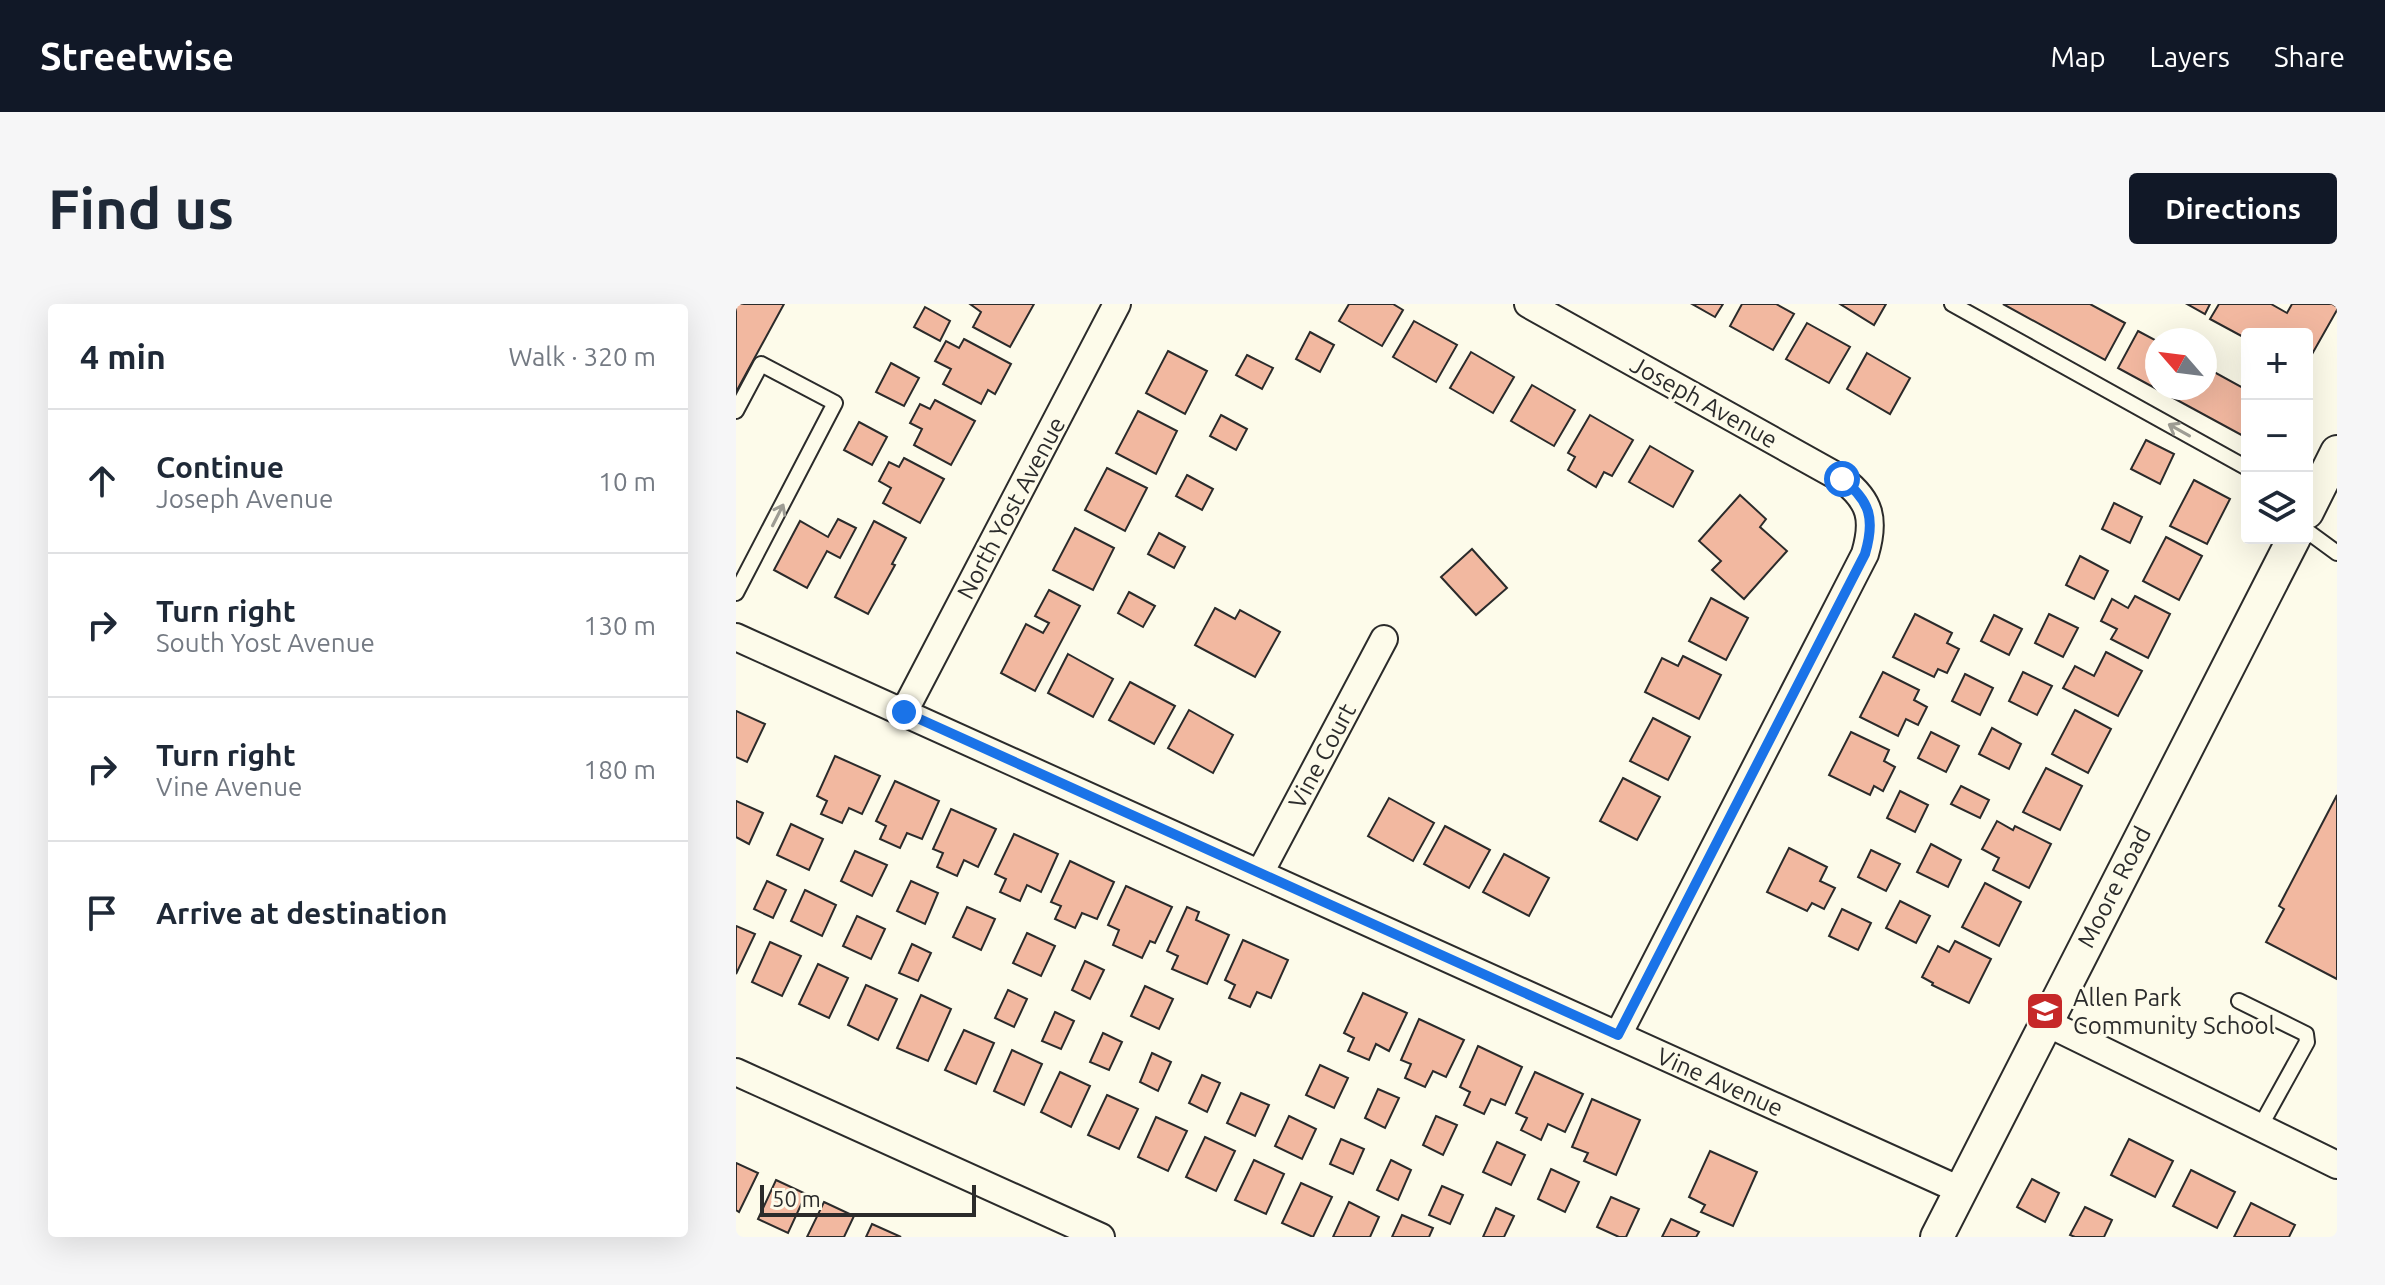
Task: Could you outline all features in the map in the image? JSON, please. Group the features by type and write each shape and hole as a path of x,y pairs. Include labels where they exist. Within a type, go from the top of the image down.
{"street":[{"name":"North Yost Avenue","path":"904,712 1117,304"},
{"name":"Joseph Avenue","path":"1528,304 1842,479 1856,490 1869,512 1872,532 1865,554 1618,1035"},
{"path":"2313,492 2337,452"},
{"name":"Moore Road","path":"1937,1237 2291,544"},
{"name":"Vine Avenue","path":"736,637 1960,1190"},
{"name":"Vine Court","path":"1260,873 1384,639"},
{"path":"2045,1022 2337,1165"},
{"path":"736,1072 1101,1237"}],"lane":[{"path":"1952,304 2241,465"},
{"path":"736,411 761,364 835,403 738,586"},
{"path":"2313,535 2337,553"},
{"path":"2239,1001 2306,1034 2307,1042 2260,1127"}],"building":[{"path":"736,304 784,304 736,392"},
{"path":"970,304 1034,304 1010,347 973,327 981,312"},
{"path":"1349,304 1393,304 1403,310 1382,346 1339,321"},
{"path":"1692,304 1723,304 1715,317"},
{"path":"1742,304 1776,304 1794,314 1773,350 1730,326"},
{"path":"1840,304 1886,304 1874,325"},
{"path":"2003,304 2090,304 2125,323 2105,360"},
{"path":"2187,304 2210,304 2205,314"},
{"path":"2219,304 2271,304 2287,313 2292,304 2332,304 2337,307 2313,352 2313,328 2241,328 2241,336 2210,319"},
{"path":"925,307 950,321 940,341 914,327"},
{"path":"1414,321 1457,345 1436,382 1393,357"},
{"path":"1807,323 1850,347 1829,383 1786,359"},
{"path":"2138,331 2145,335 2145,383 2118,368"},
{"path":"1310,332 1334,345 1320,372 1296,359"},
{"path":"964,339 1011,364 995,394 988,390 981,404 943,384 951,369 935,361 946,341 959,348"},
{"path":"1168,351 1207,371 1185,414 1146,393"},
{"path":"1471,352 1514,377 1493,413 1450,388"},
{"path":"1867,353 1910,378 1890,414 1847,389"},
{"path":"1247,355 1273,368 1262,389 1236,375"},
{"path":"891,363 919,378 904,406 876,392"},
{"path":"2217,374 2241,387 2241,435 2177,400 2217,400"},
{"path":"1532,385 1575,410 1554,446 1511,421"},
{"path":"935,400 975,421 951,465 914,445 922,429 910,423 920,404 930,409"},
{"path":"1138,411 1177,431 1156,474 1116,453"},
{"path":"1221,415 1247,429 1236,450 1210,436"},
{"path":"1590,415 1633,440 1612,476 1604,472 1596,487 1568,470 1575,457 1568,453"},
{"path":"859,422 887,437 872,465 844,450"},
{"path":"2146,440 2174,454 2160,484 2131,469"},
{"path":"1650,446 1693,471 1673,507 1629,482"},
{"path":"904,458 944,479 920,523 883,503 891,488 879,481 889,462 899,467"},
{"path":"1107,468 1147,488 1125,531 1085,510"},
{"path":"1187,475 1213,489 1202,510 1176,496"},
{"path":"2194,480 2230,499 2207,544 2170,526"},
{"path":"1740,495 1766,519 1760,527 1787,551 1744,599 1712,570 1721,561 1699,541"},
{"path":"2114,503 2142,517 2130,543 2102,529"},
{"path":"838,519 856,528 840,558 827,551 807,588 774,570 800,521 828,537"},
{"path":"874,521 906,538 868,614 835,597"},
{"path":"1075,528 1114,548 1093,590 1053,570"},
{"path":"1159,533 1185,547 1174,568 1148,554"},
{"path":"2166,537 2202,556 2179,600 2143,581"},
{"path":"1472,549 1507,588 1476,615 1441,577"},
{"path":"2080,556 2108,571 2094,599 2066,585"},
{"path":"1049,590 1080,606 1035,691 1001,673 1026,624 1043,633 1049,623 1035,616"},
{"path":"1129,592 1155,606 1143,627 1118,613"},
{"path":"2135,596 2170,614 2148,658 2111,639 2117,629 2101,621 2112,599 2128,608"},
{"path":"1711,598 1748,618 1726,660 1689,641"},
{"path":"1215,608 1235,619 1240,610 1280,632 1255,677 1195,645"},
{"path":"1915,614 1952,633 1947,643 1959,649 1947,673 1938,669 1934,677 1893,657"},
{"path":"2049,614 2078,628 2063,657 2035,643"},
{"path":"1994,615 2022,629 2009,655 1981,641"},
{"path":"2106,652 2142,671 2118,716 2063,688 2075,666 2094,676"},
{"path":"1068,654 1113,679 1093,717 1048,693"},
{"path":"1683,656 1721,675 1699,719 1645,692 1662,658 1678,666"},
{"path":"1883,672 1919,690 1914,700 1927,707 1918,725 1906,719 1898,736 1860,717"},
{"path":"2023,672 2052,686 2037,715 2009,701"},
{"path":"1965,674 1993,688 1980,715 1952,701"},
{"path":"1130,682 1175,706 1154,744 1109,720"},
{"path":"1189,710 1233,735 1213,773 1168,748"},
{"path":"2075,710 2111,729 2088,773 2052,754"},
{"path":"736,711 765,724 747,762 736,757"},
{"path":"1653,718 1690,737 1668,780 1630,761"},
{"path":"1992,728 2021,744 2009,769 1979,754"},
{"path":"1851,732 1889,750 1884,761 1895,767 1883,791 1874,786 1870,795 1829,775"},
{"path":"1931,732 1959,746 1946,772 1918,758"},
{"path":"835,756 880,776 862,814 849,808 842,823 821,814 827,801 817,796"},
{"path":"2046,768 2082,786 2060,830 2023,812"},
{"path":"1623,778 1660,797 1637,840 1600,821"},
{"path":"895,781 939,801 922,839 907,833 900,848 880,839 886,826 876,821"},
{"path":"1961,786 1989,800 1980,818 1951,804"},
{"path":"1900,791 1928,805 1915,832 1887,818"},
{"path":"2337,795 2337,979 2266,942 2284,909 2279,906"},
{"path":"1389,798 1434,823 1413,861 1368,836"},
{"path":"736,801 763,813 749,844 736,837"},
{"path":"951,809 996,829 978,867 964,860 957,876 937,867 943,853 933,849"},
{"path":"1997,821 2013,830 2015,826 2051,844 2029,888 1993,870 1999,858 1982,849"},
{"path":"791,824 823,839 809,870 777,855"},
{"path":"1445,826 1490,850 1469,888 1424,864"},
{"path":"1014,834 1058,854 1041,892 1027,885 1020,901 1000,892 1006,879 995,874"},
{"path":"1931,844 1961,860 1948,887 1917,872"},
{"path":"1789,848 1827,867 1820,881 1835,888 1824,909 1812,903 1807,911 1767,892"},
{"path":"1871,850 1900,864 1886,891 1858,877"},
{"path":"855,851 887,865 872,896 841,881"},
{"path":"1504,854 1549,878 1529,916 1483,892"},
{"path":"1070,861 1114,882 1097,919 1082,913 1075,928 1055,919 1061,906 1051,902"},
{"path":"767,881 786,890 773,918 754,909"},
{"path":"911,881 938,893 925,924 897,911"},
{"path":"1985,883 2021,902 1999,946 1962,927"},
{"path":"1126,886 1172,907 1155,943 1150,941 1142,958 1113,945 1119,930 1108,925"},
{"path":"805,890 836,905 822,936 791,921"},
{"path":"1900,901 1930,916 1916,943 1886,928"},
{"path":"967,907 995,919 981,950 953,937"},
{"path":"1187,907 1199,912 1196,920 1229,935 1207,984 1172,969 1178,956 1167,951"},
{"path":"1842,909 1871,923 1858,950 1829,936"},
{"path":"857,916 885,929 871,959 843,946"},
{"path":"736,926 755,934 736,974"},
{"path":"1027,933 1055,946 1041,976 1013,963"},
{"path":"1243,940 1288,960 1271,998 1257,992 1250,1007 1229,998 1235,985 1225,980"},
{"path":"1955,941 1991,959 1969,1003 1922,977 1938,946 1949,952"},
{"path":"770,942 801,956 782,996 752,982"},
{"path":"912,944 931,953 918,981 899,973"},
{"path":"1085,961 1104,970 1090,999 1072,990"},
{"path":"818,964 848,978 829,1018 799,1004"},
{"path":"866,985 897,999 878,1040 848,1025"},
{"path":"1145,986 1173,999 1159,1029 1131,1016"},
{"path":"1008,990 1027,999 1014,1027 995,1018"},
{"path":"1363,993 1407,1013 1389,1051 1376,1044 1369,1060 1348,1051 1354,1038 1344,1033"},
{"path":"921,995 951,1009 928,1061 897,1048"},
{"path":"1055,1012 1074,1021 1061,1049 1042,1041"},
{"path":"1419,1019 1464,1040 1446,1077 1433,1071 1425,1087 1405,1078 1411,1064 1401,1060"},
{"path":"964,1030 994,1043 976,1084 945,1070"},
{"path":"1103,1033 1122,1042 1109,1070 1090,1062"},
{"path":"1478,1046 1522,1067 1505,1105 1491,1099 1484,1114 1464,1105 1470,1092 1460,1087"},
{"path":"1012,1050 1042,1064 1024,1105 994,1091"},
{"path":"1152,1053 1171,1062 1158,1091 1140,1082"},
{"path":"1320,1065 1348,1078 1334,1108 1306,1095"},
{"path":"1060,1072 1090,1086 1071,1127 1041,1112"},
{"path":"1535,1072 1583,1094 1565,1132 1548,1124 1541,1140 1521,1130 1527,1118 1516,1113"},
{"path":"1202,1075 1220,1083 1207,1112 1189,1103"},
{"path":"1378,1089 1399,1098 1385,1128 1365,1118"},
{"path":"1241,1093 1269,1105 1255,1136 1227,1123"},
{"path":"1107,1095 1138,1109 1119,1149 1088,1135"},
{"path":"1592,1099 1640,1120 1616,1175 1584,1161 1588,1153 1572,1147"},
{"path":"1289,1116 1316,1129 1302,1159 1275,1146"},
{"path":"1436,1116 1457,1125 1443,1155 1423,1145"},
{"path":"1156,1117 1187,1131 1168,1171 1138,1157"},
{"path":"1205,1137 1235,1151 1216,1191 1186,1177"},
{"path":"1341,1139 1364,1149 1353,1174 1330,1164"},
{"path":"2129,1139 2173,1161 2155,1197 2111,1175"},
{"path":"1497,1142 1525,1155 1511,1185 1483,1172"},
{"path":"1710,1151 1757,1172 1733,1226 1701,1212 1705,1205 1689,1197"},
{"path":"1254,1160 1284,1174 1266,1214 1235,1200"},
{"path":"1391,1160 1411,1170 1398,1200 1377,1190"},
{"path":"736,1163 758,1173 739,1212 736,1210"},
{"path":"1551,1169 1579,1182 1565,1212 1538,1199"},
{"path":"2191,1170 2235,1192 2217,1228 2173,1206"},
{"path":"2032,1179 2059,1193 2045,1222 2017,1207"},
{"path":"776,1180 806,1194 788,1233 758,1219"},
{"path":"1301,1183 1332,1197 1313,1237 1282,1223"},
{"path":"1442,1186 1463,1195 1450,1224 1429,1215"},
{"path":"1611,1197 1639,1209 1626,1237 1597,1227"},
{"path":"824,1202 854,1216 844,1237 807,1237"},
{"path":"1349,1202 1379,1217 1370,1237 1333,1237"},
{"path":"2251,1203 2295,1225 2289,1237 2234,1237"},
{"path":"2085,1207 2112,1220 2104,1237 2070,1235"},
{"path":"1496,1208 1514,1216 1504,1237 1483,1237"},
{"path":"1402,1215 1433,1228 1429,1237 1392,1237"},
{"path":"1671,1219 1699,1232 1696,1237 1662,1237"},
{"path":"872,1224 901,1237 866,1237"}],"place":[{"name":"Allen Park Community School","path":"2045,1011"}],"route":[{"path":"904,712 1618,1035 1865,554 1872,532 1869,512 1856,490 1842,479"}]}
